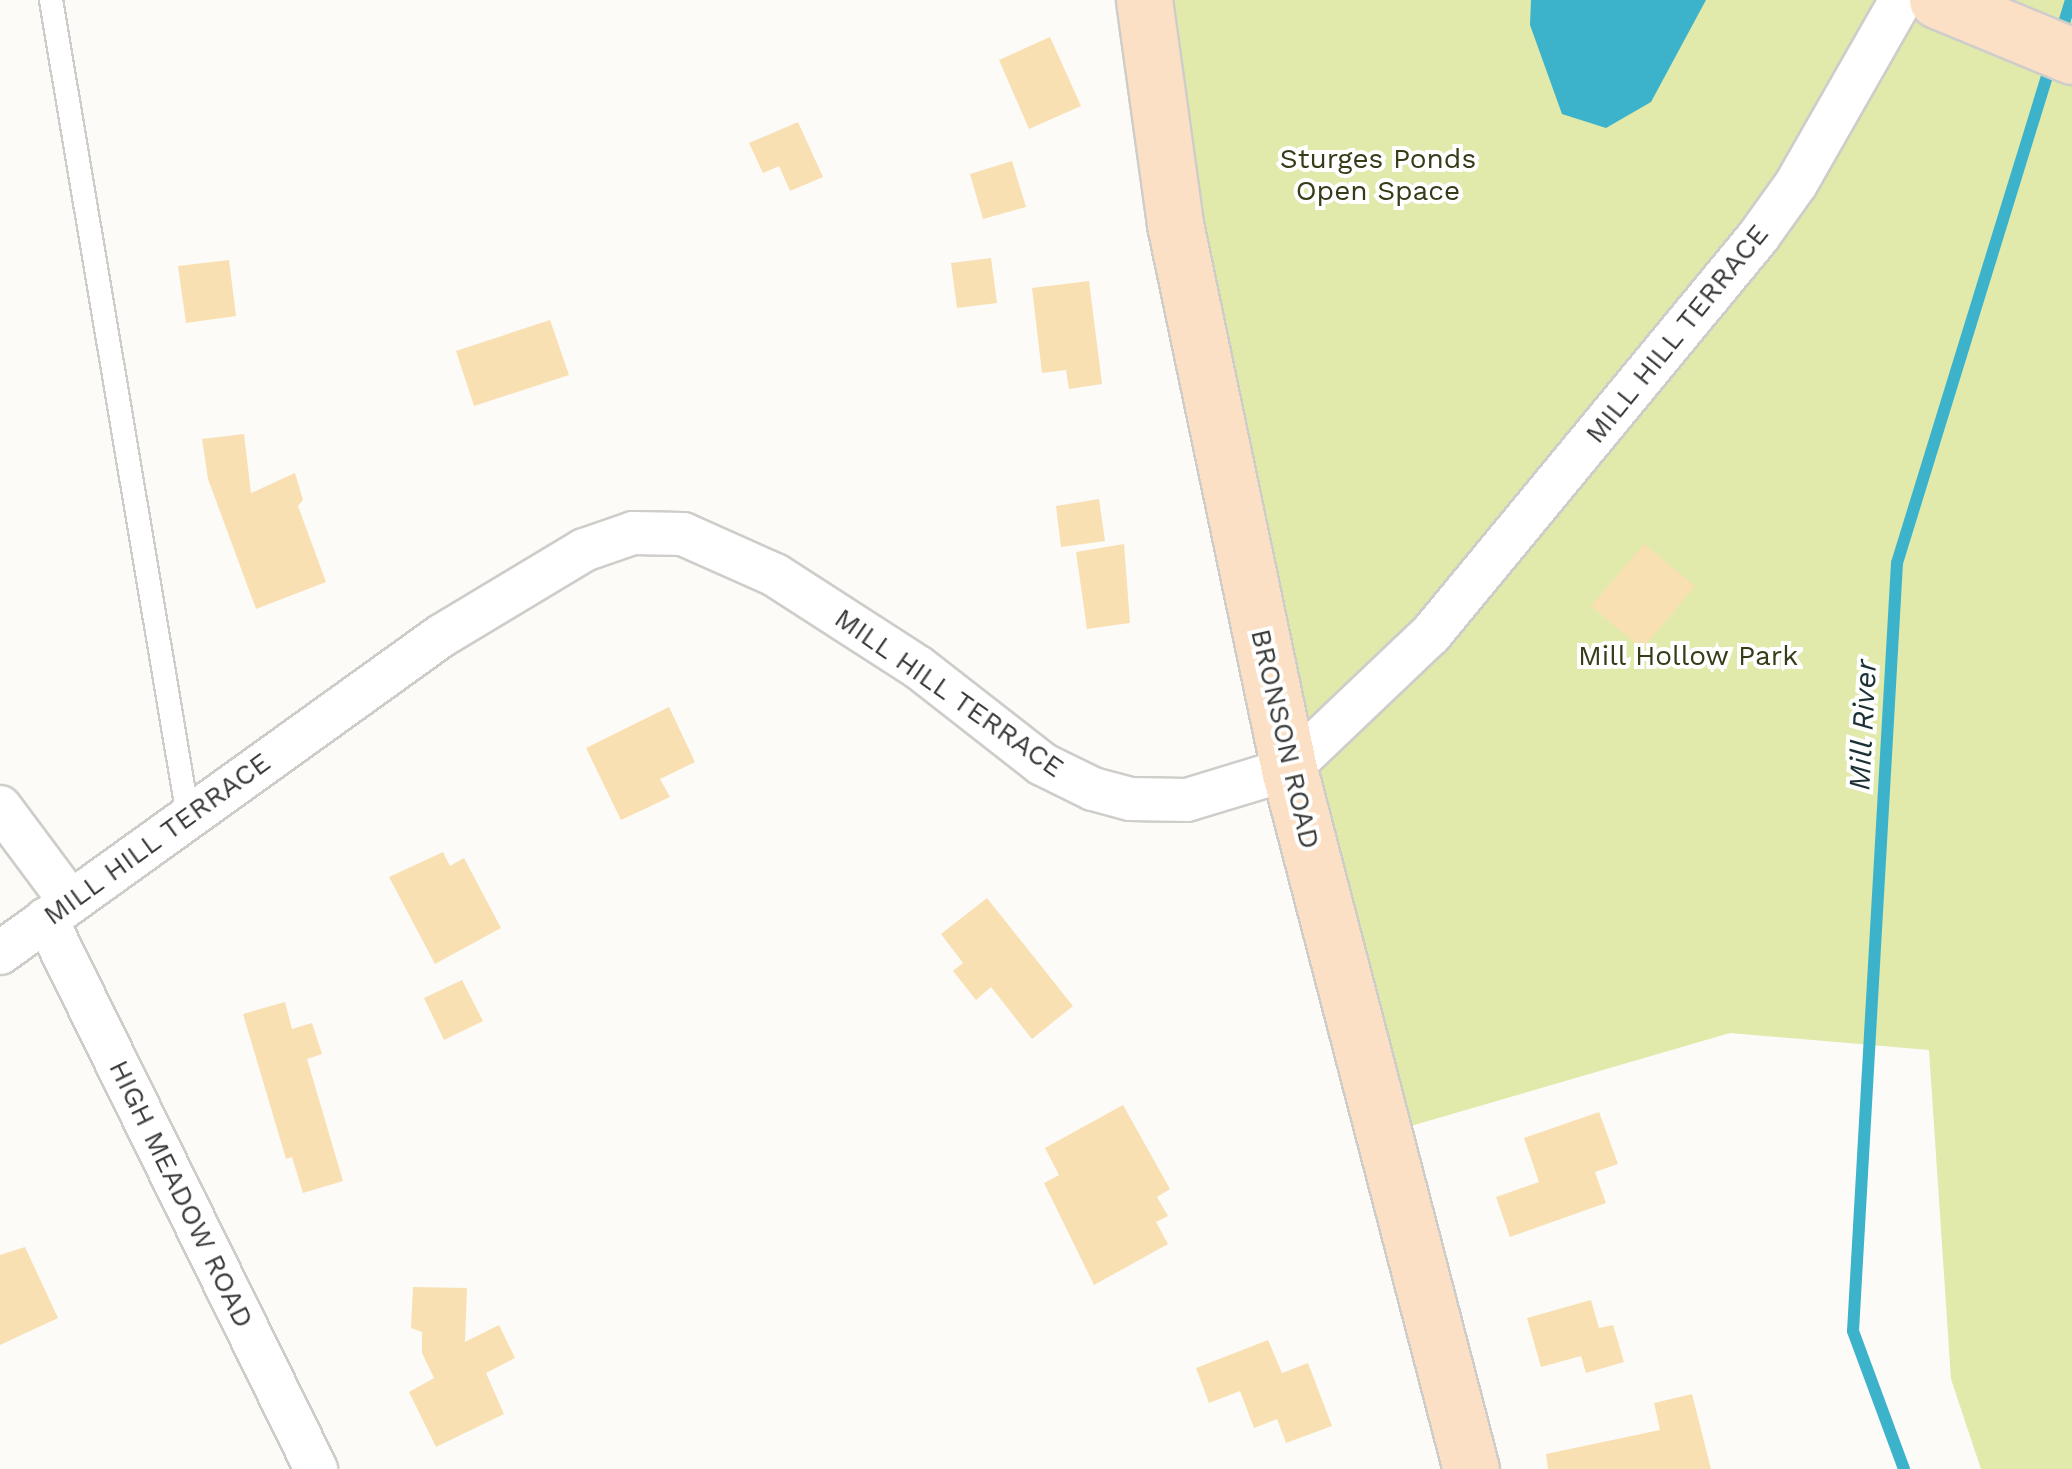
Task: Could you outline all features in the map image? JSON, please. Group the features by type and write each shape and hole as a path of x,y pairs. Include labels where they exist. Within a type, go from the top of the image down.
{"main road":[{"name":"BRONSON ROAD","path":"1144,0 1175,224 1289,768 1471,1469"},
{"path":"1955,6 2072,56"}],"street":[{"name":"MILL HILL TERRACE","path":"0,953 441,636 549,568 599,543 650,531 705,541 775,576 918,667 1042,764 1093,789 1131,799 1188,800 1289,768 1431,634 1758,237 1796,184 1901,0"},
{"name":"HIGH MEADOW ROAD","path":"0,807 58,910 316,1469"}],"lane":[{"path":"51,0 188,816"}],"green space":[{"name":"Mill Hollow Park","path":"1168,0 2072,0 2072,1469 1981,1469 1951,1379 1929,1050 1730,1033 1397,1130 1340,854 1220,353 1186,101"}],"water":[{"path":"1531,0 1706,0 1651,102 1606,128 1562,114 1530,25"}],"building":[{"path":"1050,37 1081,106 1029,129 999,60"},
{"path":"798,122 823,177 790,191 779,166 763,173 749,143"},
{"path":"1012,161 1026,207 983,219 970,174"},
{"path":"991,258 997,303 957,308 951,263"},
{"path":"229,260 236,316 186,323 178,266"},
{"path":"1089,281 1102,384 1069,389 1066,370 1042,373 1032,288"},
{"path":"550,320 569,375 474,406 456,351"},
{"path":"244,434 251,493 295,473 303,500 298,506 326,582 256,609 208,479 202,439"},
{"path":"1099,499 1105,541 1061,547 1056,506"},
{"path":"1124,544 1130,623 1087,629 1076,552"},
{"path":"1644,544 1695,586 1642,649 1591,606"},
{"path":"669,707 695,762 660,779 670,797 621,820 586,748"},
{"path":"443,852 450,866 464,858 501,928 435,964 389,877"},
{"path":"987,898 1073,1006 1032,1039 991,987 976,1000 953,971 963,963 941,934"},
{"path":"462,980 483,1021 444,1040 424,998"},
{"path":"285,1002 292,1029 312,1023 322,1054 307,1059 343,1181 303,1193 292,1157 286,1159 243,1014"},
{"path":"1123,1105 1170,1189 1157,1197 1168,1216 1156,1222 1168,1244 1094,1285 1044,1183 1059,1175 1045,1148"},
{"path":"1599,1112 1618,1164 1595,1172 1606,1203 1510,1237 1496,1197 1539,1182 1524,1138"},
{"path":"25,1247 58,1318 0,1345 0,1255"},
{"path":"413,1287 467,1288 465,1342 499,1325 515,1358 486,1373 504,1414 436,1447 409,1392 434,1378 422,1353 422,1332 411,1328"},
{"path":"1591,1300 1599,1328 1613,1325 1624,1362 1586,1373 1581,1356 1541,1367 1527,1318"},
{"path":"1268,1340 1282,1373 1308,1363 1332,1426 1286,1443 1277,1419 1254,1428 1240,1391 1209,1403 1196,1368"},
{"path":"1692,1394 1711,1469 1548,1469 1546,1454 1660,1430 1654,1403"}],"waterway":[{"name":"Mill River","path":"2060,36 2071,0"},
{"name":"Mill River","path":"1904,1469 1853,1331 1897,563 2052,60"}],"park label":[{"name":"Sturges Ponds Open Space","path":"1378,175"}]}
